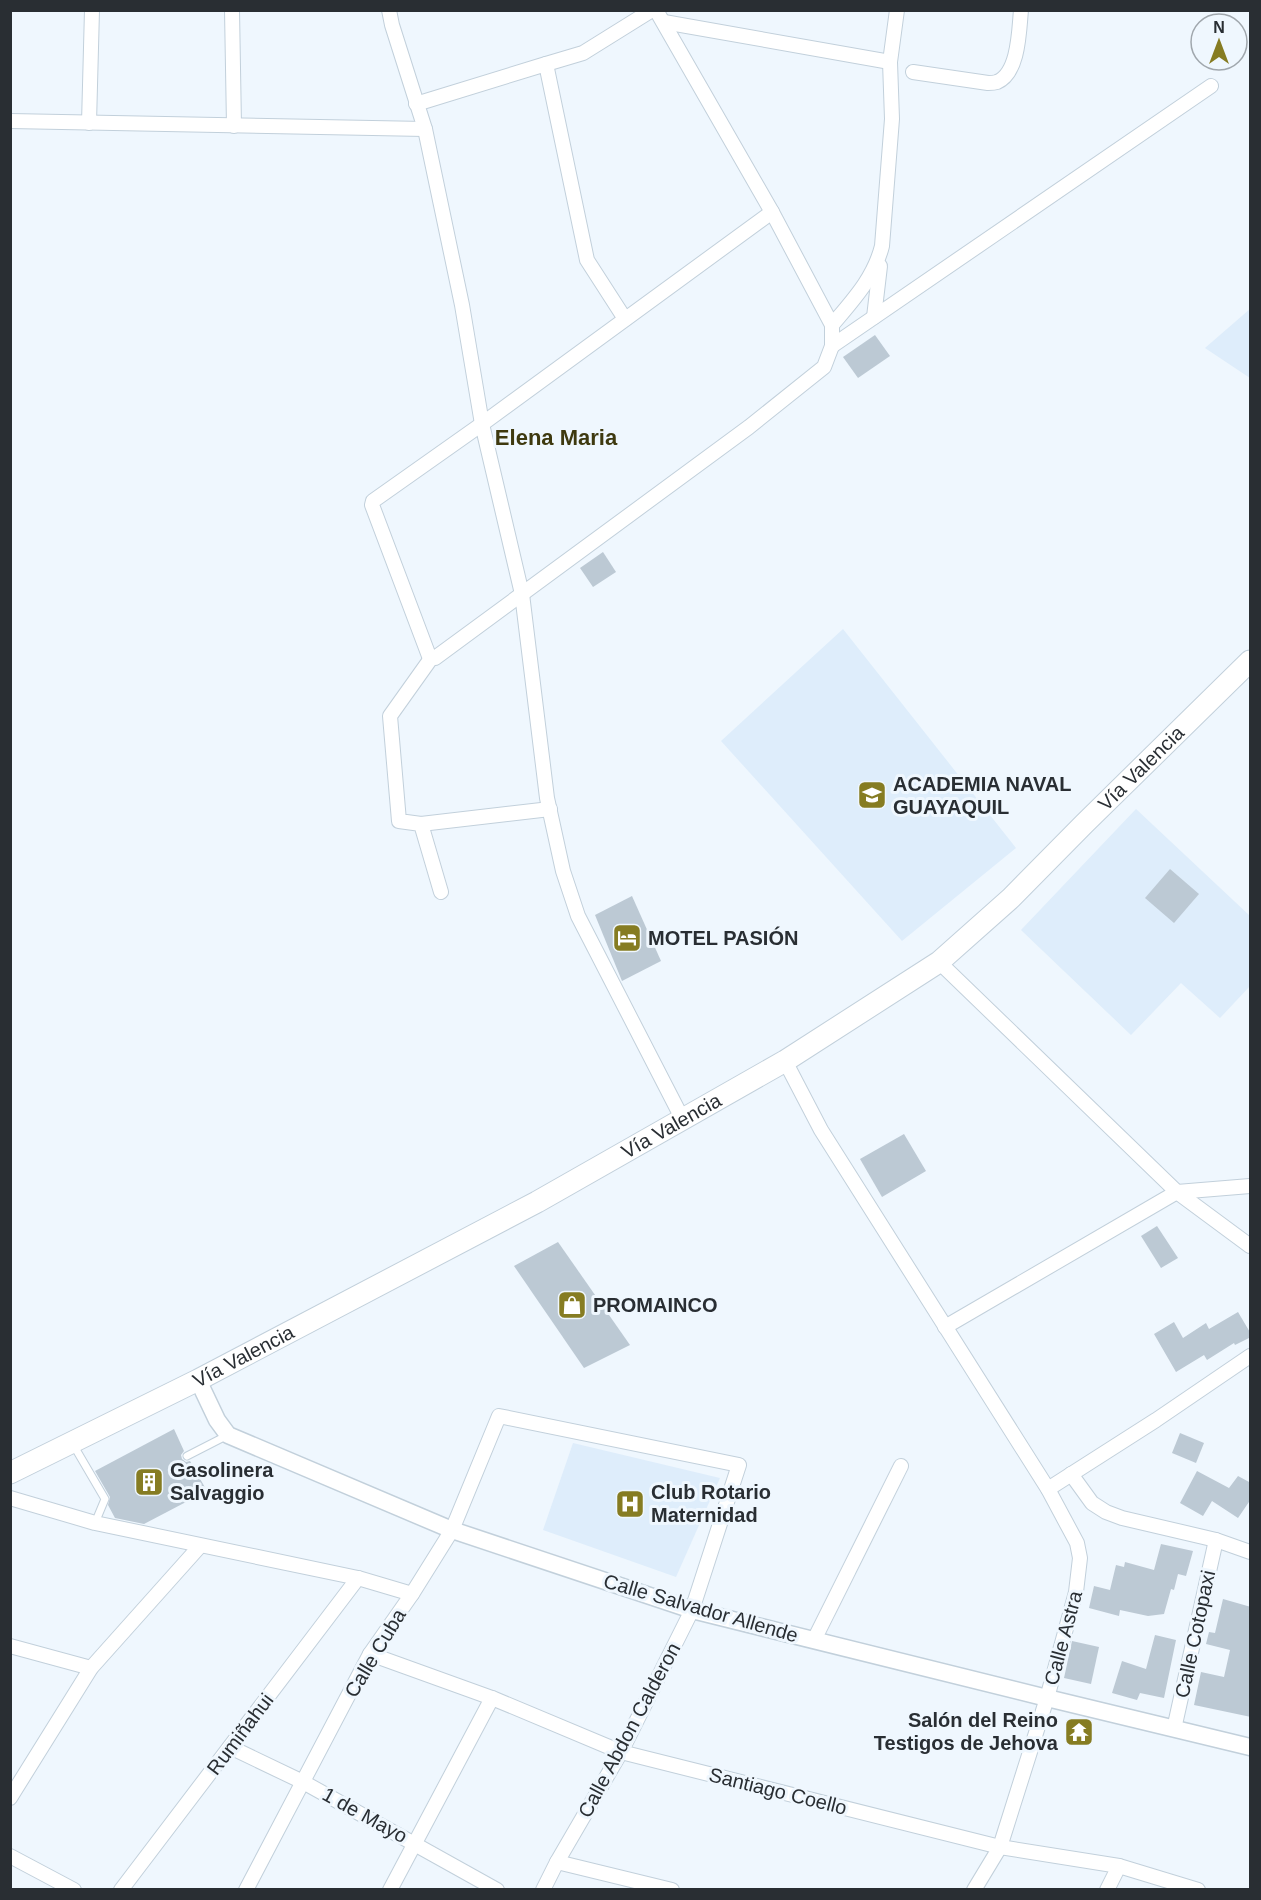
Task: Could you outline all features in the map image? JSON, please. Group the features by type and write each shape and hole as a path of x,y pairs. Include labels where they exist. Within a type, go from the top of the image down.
{"highway":[{"name":"Vía Valencia","path":"10,1473 198,1380 537,1202 785,1061 939,962 1011,898 1101,807 1248,667"}],"street":[{"path":"89,123 92,10"},
{"path":"232,10 234,126"},
{"path":"389,10 425,129 462,305 482,424 522,594 547,798 563,871 578,916 683,1120"},
{"path":"874,317 891,129 890,62 897,10"},
{"path":"913,72 987,83 998,82 1008,74 1013,63 1021,10"},
{"path":"417,104 583,52 657,14 890,62"},
{"path":"550,809 421,824 399,821 390,716 432,657 435,658 749,427 824,367 832,346 832,325 772,212 657,14"},
{"path":"546,64 587,260 625,319"},
{"path":"832,346 1211,86"},
{"path":"10,121 425,129"},
{"path":"432,657 429,656 372,505 377,498 772,212"},
{"path":"832,325 869,279 882,246"},
{"path":"421,824 441,892"},
{"path":"939,962 1177,1192 1251,1246"},
{"name":"Calle Astra","path":"785,1061 821,1130 1048,1489 1077,1543 1080,1558 1076,1592 1047,1698 1000,1847 974,1890"},
{"path":"945,1327 1177,1192 1251,1186"},
{"path":"1048,1489 1251,1356"},
{"path":"198,1380 217,1420 228,1435"},
{"name":"Calle Cuba","path":"246,1890 370,1654 412,1594 452,1530 499,1416 739,1465"},
{"name":"Calle Salvador Allende","path":"228,1435 452,1530 692,1610 1251,1747"},
{"name":"Calle Abdon Calderon","path":"543,1890 621,1752 692,1610 739,1465"},
{"path":"814,1640 901,1466"},
{"path":"1071,1474 1092,1503 1106,1512 1122,1518 1216,1540 1251,1552"},
{"path":"10,1498 95,1523 358,1578 412,1594"},
{"name":"Calle Cotopaxi","path":"1174,1729 1216,1540"},
{"path":"10,1798 91,1668 200,1545"},
{"name":"Rumiñahui","path":"121,1890 358,1578"},
{"path":"10,1646 91,1668"},
{"name":"Santiago Coello","path":"370,1654 492,1698 621,1752 1000,1847 1119,1866 1198,1890"},
{"path":"390,1890 492,1698"},
{"name":"1 de Mayo","path":"230,1746 303,1782 497,1890"},
{"path":"10,1856 74,1890"},
{"path":"557,1862 672,1890"},
{"path":"1107,1890 1119,1866"}],"lane":[{"path":"187,1456 228,1435"},
{"path":"73,1443 105,1499 95,1523"}],"shaded area":[{"path":"1250,309 1250,378 1205,348"},
{"name":"ACADEMIA NAVAL GUAYAQUIL","path":"843,629 1016,848 902,941 721,741"},
{"path":"1136,809 1250,916 1250,986 1220,1018 1181,983 1131,1035 1021,930"},
{"name":"Club Rotario Maternidad","path":"573,1443 720,1478 676,1577 543,1530"}],"building":[{"path":"875,335 890,356 858,378 843,357"},
{"path":"603,552 616,572 593,587 580,568"},
{"path":"1170,869 1199,894 1174,923 1145,898"},
{"name":"MOTEL PASIÓN","path":"632,896 661,961 622,981 595,915"},
{"path":"904,1134 926,1171 882,1197 860,1159"},
{"path":"1157,1226 1178,1258 1161,1268 1141,1236"},
{"name":"PROMAINCO","path":"558,1242 630,1345 584,1368 514,1266"},
{"path":"1238,1312 1251,1337 1235,1345 1234,1343 1207,1360 1204,1355 1176,1372 1154,1334 1174,1322 1183,1338 1206,1323 1209,1329"},
{"name":"Gasolinera Salvaggio","path":"174,1429 184,1451 181,1455 182,1459 186,1462 190,1461 207,1491 144,1524 115,1518 108,1505 110,1497 95,1471"},
{"path":"1180,1433 1204,1443 1196,1463 1172,1453"},
{"path":"1197,1471 1229,1488 1238,1476 1251,1483 1251,1499 1238,1518 1212,1501 1203,1516 1180,1503"},
{"path":"1161,1544 1193,1551 1186,1576 1178,1574 1174,1590 1171,1589 1164,1614 1148,1616 1120,1610 1119,1616 1089,1608 1094,1586 1110,1590 1116,1565 1124,1567 1125,1562 1154,1570"},
{"path":"1223,1599 1251,1607 1251,1717 1194,1705 1201,1672 1224,1677 1230,1650 1206,1644 1209,1632 1215,1633"},
{"path":"1155,1635 1176,1640 1164,1698 1140,1693 1137,1700 1112,1693 1122,1661 1146,1669"},
{"path":"1072,1641 1099,1647 1091,1684 1064,1678"}],"place":[{"name":"ACADEMIA NAVAL GUAYAQUIL","path":"872,795"},
{"name":"MOTEL PASIÓN","path":"627,938"},
{"name":"PROMAINCO","path":"572,1305"},
{"name":"Gasolinera Salvaggio","path":"149,1482"},
{"name":"Club Rotario Maternidad","path":"630,1504"},
{"name":"Salón del Reino Testigos de Jehova","path":"1079,1732"}],"district":[{"name":"Elena Maria","path":"556,437"}]}
